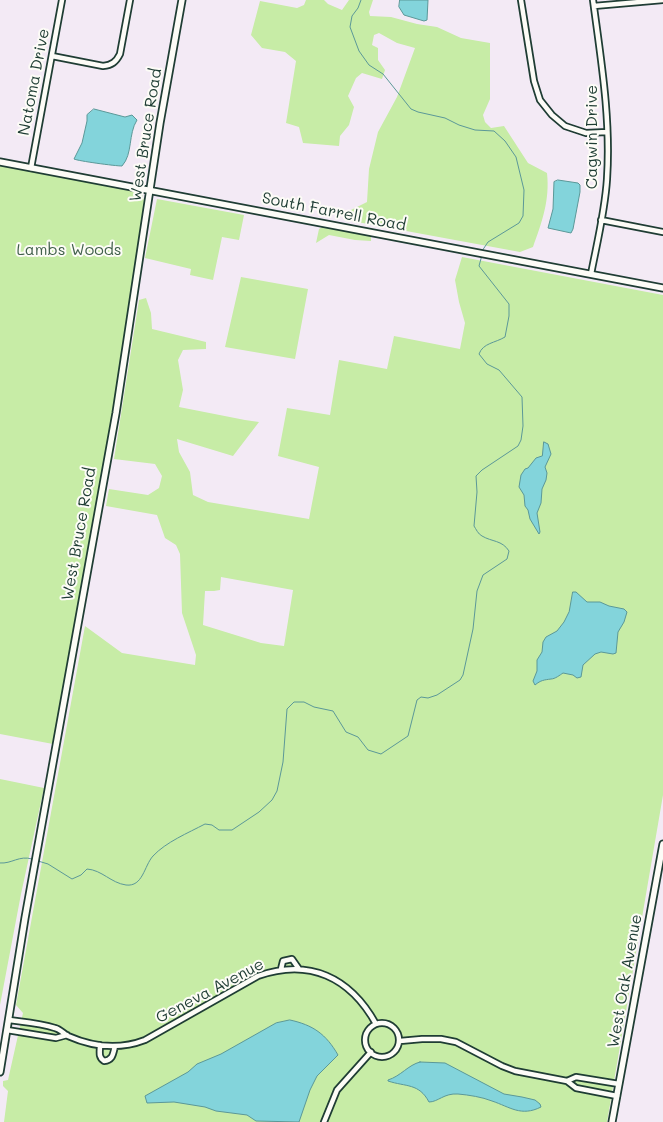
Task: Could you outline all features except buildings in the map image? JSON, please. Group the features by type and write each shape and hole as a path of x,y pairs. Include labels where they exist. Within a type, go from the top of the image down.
{"street":[{"name":"Natoma Drive","path":"31,168 62,0"},
{"path":"52,56 98,65 112,64 120,54 130,0"},
{"name":"West Bruce Road","path":"0,1072 88,559 116,413 182,0"},
{"path":"521,0 534,82 540,100 552,115 565,126 586,133 608,132"},
{"name":"Cagwin Drive","path":"591,274 607,182 608,132 605,80 593,0"},
{"path":"594,6 663,0"},
{"name":"South Farrell Road","path":"0,162 663,288"},
{"path":"601,220 663,232"},
{"name":"West Oak Avenue","path":"612,1122 663,844"},
{"path":"281,970 284,961 288,959 292,959 299,969"},
{"name":"Geneva Avenue","path":"8,1020 57,1028 67,1035 100,1045 132,1045 145,1040 258,976 281,970 299,969 333,978 346,986 368,1010 376,1024"},
{"path":"382,1022 393,1026 397,1030 400,1041 395,1051 381,1057 371,1052 366,1043 366,1037 371,1027 382,1022"},
{"name":"Geneva Avenue","path":"7,1030 56,1038 67,1035"},
{"path":"400,1041 422,1039 456,1042 515,1071 567,1081 576,1088 617,1096"},
{"path":"100,1045 100,1054 104,1061 109,1061 113,1057 115,1046"},
{"path":"324,1122 337,1090 371,1052"},
{"path":"567,1081 576,1078 619,1084"}],"green space":[{"path":"306,0 324,0 328,4 342,10 349,0 373,0 369,12 370,16 391,17 437,27 461,38 490,43 490,99 483,115 485,122 491,128 504,126 528,163 547,173 546,202 533,247 520,252 352,221 351,210 367,202 369,169 378,132 397,97 415,48 397,43 379,33 374,35 372,45 378,48 378,60 385,70 382,79 362,73 356,78 348,96 354,107 349,125 340,136 339,146 303,143 299,127 286,123 296,61 285,52 262,48 251,35 260,1 297,8 304,5"},
{"name":"Lambs Woods","path":"0,165 138,192 142,194 145,204 119,376 53,744 0,734"},
{"path":"157,199 244,215 239,240 222,237 213,280 190,275 191,269 145,258"},
{"path":"324,226 371,236 371,241 329,235 316,243 319,229"},
{"path":"462,257 663,295 663,795 607,1122 4,1122 8,1091 3,1086 3,1081 8,1080 23,1013 16,1005 85,626 122,653 195,665 196,655 182,613 180,554 176,545 165,538 157,515 106,506 109,489 148,495 159,488 162,476 155,464 114,459 139,300 146,298 151,313 152,329 206,342 206,349 183,350 178,360 183,390 179,407 259,422 233,456 177,439 179,452 190,472 193,495 208,502 309,519 319,467 278,456 287,408 330,415 339,360 387,369 394,336 460,349 465,323 455,280","holes":["221,577 293,590 284,646 261,643 203,625 205,591 220,590"]},
{"path":"241,277 308,289 295,359 225,347"},
{"path":"0,779 44,788 0,1005"}],"water":[{"path":"400,0 428,0 427,20 424,21 404,15 399,7"},
{"path":"94,109 125,117 132,115 137,120 132,131 128,156 122,166 74,159 82,143 87,115"},
{"path":"558,180 578,183 580,185 571,233 548,228 553,209 554,182"},
{"path":"544,442 548,444 551,454 545,467 547,473 546,480 537,513 539,534 530,519 525,506 524,495 519,487 521,475 525,469 536,458 542,456"},
{"path":"573,592 576,592 587,602 600,602 624,609 627,612 618,632 616,653 601,652 595,654 583,665 581,677 577,678 563,673 535,685 533,681 537,671 537,660 542,652 543,642 546,637 557,631 564,622 569,612"},
{"path":"290,1020 306,1025 324,1036 338,1055 317,1076 299,1122 256,1121 247,1115 174,1102 147,1103 145,1096 188,1072 197,1064 221,1054 276,1023"},
{"path":"420,1062 445,1063 504,1094 535,1100 541,1107 534,1110 521,1111 484,1098 458,1094 429,1102 416,1089 388,1081"}],"waterway":[{"path":"361,0 352,16 350,27 359,51 369,65 383,74 411,109 445,118 475,130 494,131 505,141 516,157 524,190 523,216 519,223 488,242 482,251"},
{"path":"38,861 48,864 72,879 81,875 87,869 121,884 132,885 143,875 153,856 171,842 205,824 212,825 219,830 232,830 259,812 272,800 277,791 283,762 287,709 294,702 304,702 314,707 333,711 346,732 358,737 368,750 381,754 408,736 417,700 421,697 428,698 437,695 460,680 463,675 473,629 477,591 483,575 507,559 509,551 500,543 478,533 474,526 477,492 476,476 518,446 523,426 522,397 499,370 487,364 479,354 486,345 505,337 509,316 509,304 479,266 482,255"},
{"path":"0,863 23,858 32,859"}]}
